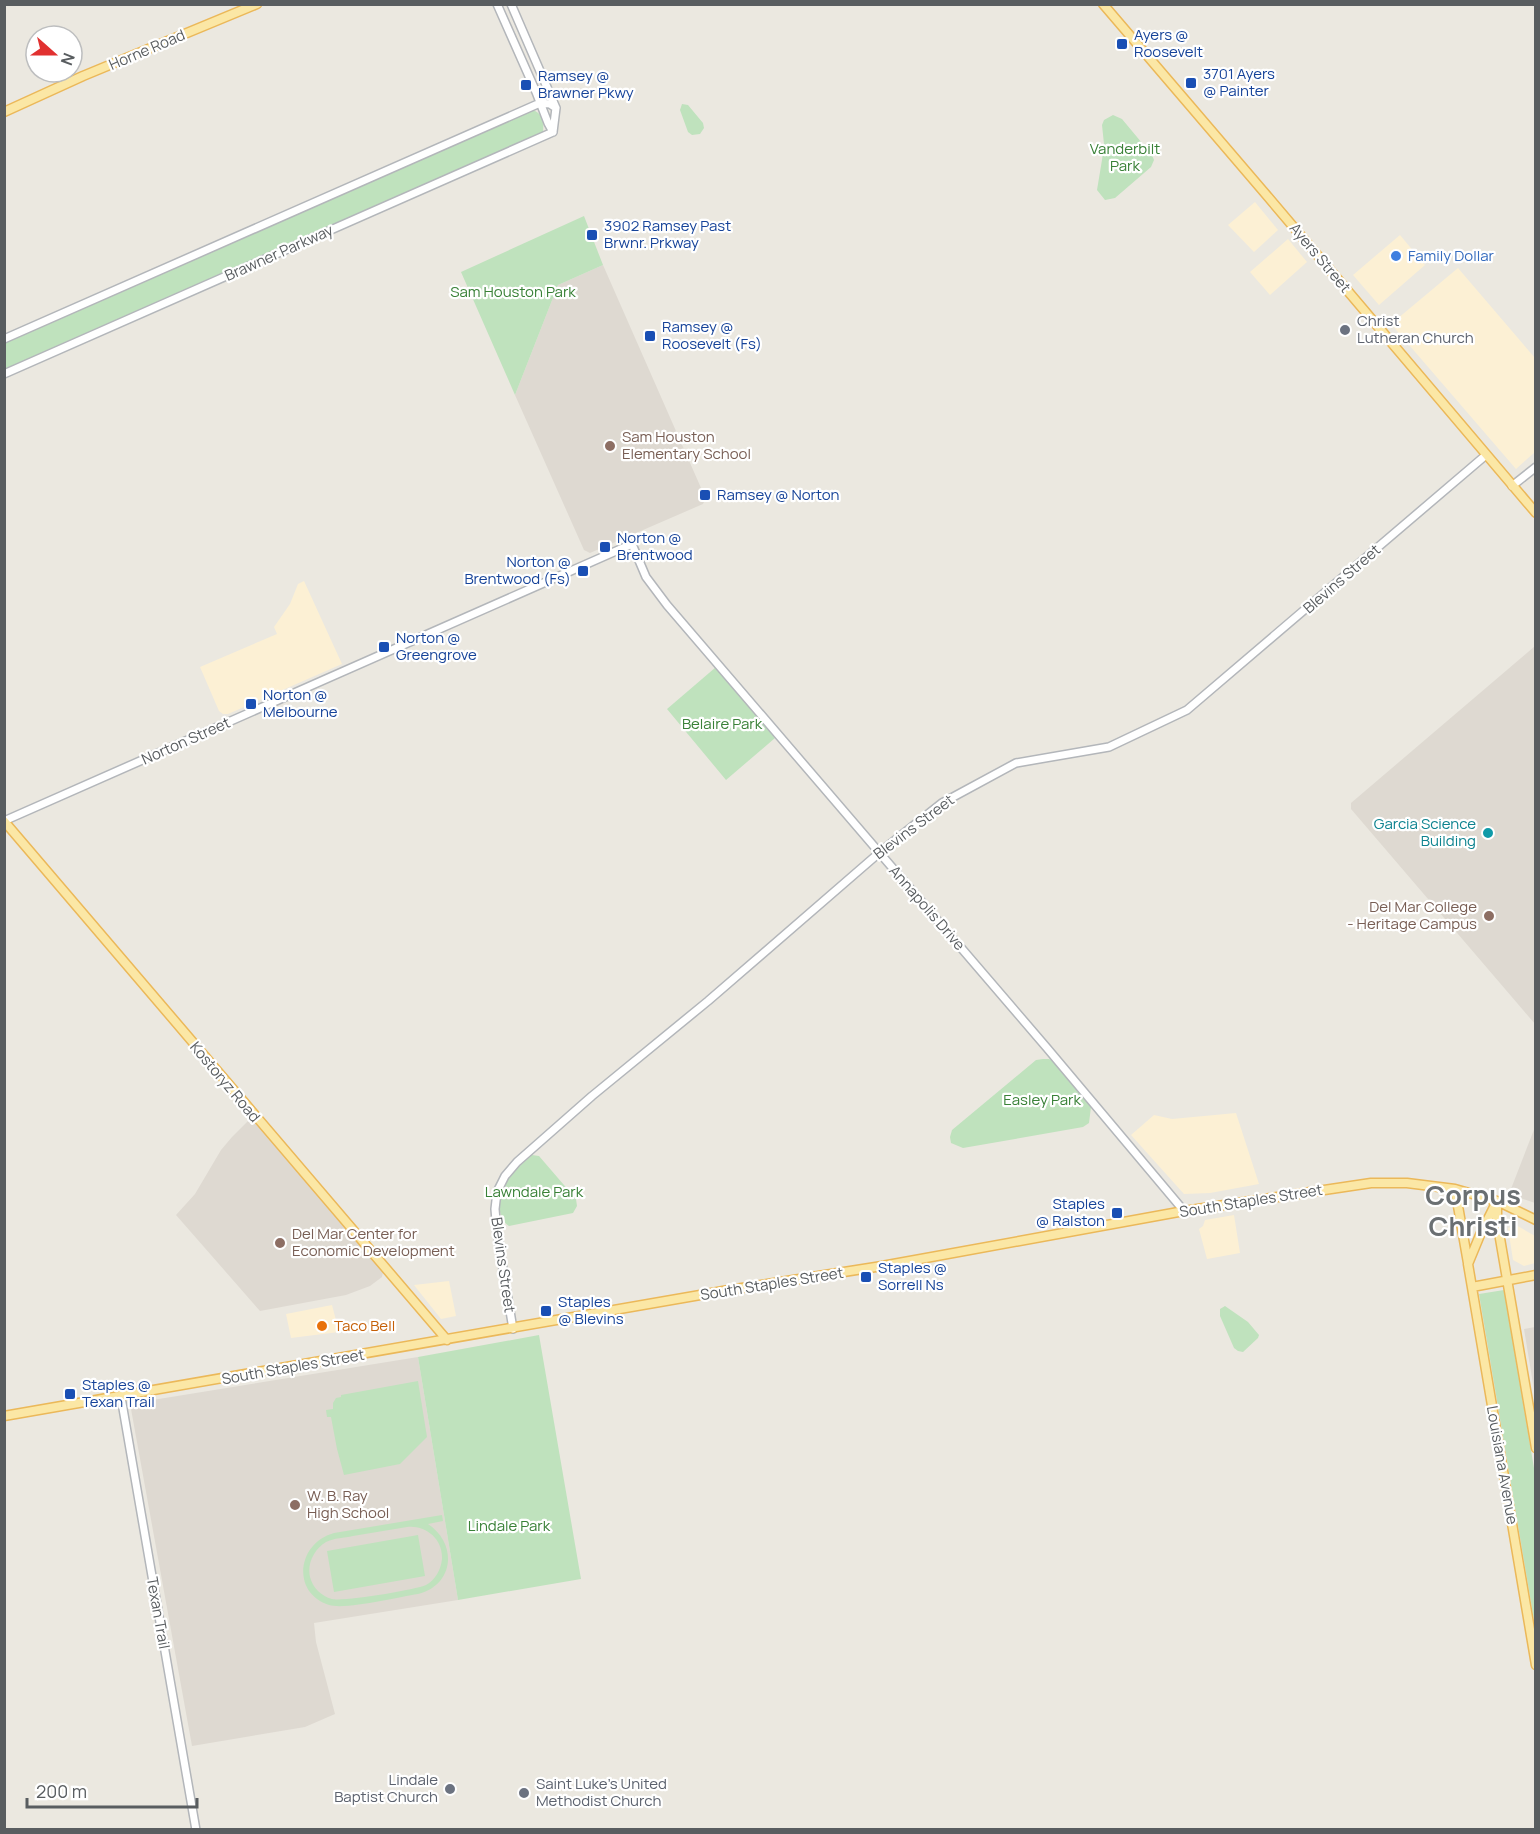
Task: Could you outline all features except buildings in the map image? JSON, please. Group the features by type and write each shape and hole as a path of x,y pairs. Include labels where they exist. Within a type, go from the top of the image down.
{"main road":[{"name":"Horne Road","path":"4,112 83,76 257,4"},
{"name":"Ayers Street","path":"1103,4 1536,513"},
{"name":"Kostoryz Road","path":"4,821 447,1340"},
{"name":"South Staples Street","path":"4,1416 729,1290 882,1266 1184,1211 1371,1184 1407,1183 1455,1190 1497,1201 1536,1220"},
{"name":"Louisiana Avenue","path":"1455,1190 1536,1665"},
{"path":"1468,1264 1479,1235 1497,1201"},
{"path":"1497,1201 1497,1221 1536,1449"},
{"path":"1472,1287 1536,1275"}],"street":[{"path":"497,4 554,132"},
{"path":"511,4 556,108 554,132"},
{"path":"4,339 540,103 550,104 556,108"},
{"name":"Brawner Parkway","path":"4,374 554,132"},
{"name":"Blevins Street","path":"513,1329 495,1209 497,1192 505,1176 517,1162 879,853 942,803 1017,763 1109,747 1187,710 1486,455"},
{"path":"1512,486 1536,467"},
{"name":"Annapolis Drive","path":"632,544 646,577 667,605 1184,1211"},
{"name":"Norton Street","path":"4,821 632,544"},
{"name":"Texan Trail","path":"122,1397 196,1830"}],"shaded area":[{"path":"1255,202 1278,230 1254,252 1228,225"},
{"path":"1400,235 1425,265 1379,305 1353,275"},
{"path":"1288,239 1307,262 1270,295 1250,272"},
{"name":"Sam Houston Elementary School","path":"603,265 705,500 703,504 590,553 584,550 515,395 558,285"},
{"path":"1458,268 1535,358 1535,452 1516,469 1391,324"},
{"path":"304,581 342,664 228,714 223,714 219,711 200,667 277,634 274,627 290,604 298,584"},
{"name":"Del Mar College - Heritage Campus","path":"1535,646 1535,1024 1351,809 1351,803"},
{"path":"1236,1113 1259,1184 1210,1193 1184,1194 1131,1135 1154,1115 1172,1119"},
{"name":"Del Mar Center for Economic Development","path":"249,1120 253,1120 383,1272 382,1277 370,1286 346,1295 260,1311 176,1215 195,1194 221,1150"},
{"path":"1535,1127 1535,1203 1509,1194"},
{"path":"1234,1215 1240,1253 1207,1259 1199,1229 1205,1220"},
{"path":"1516,1225 1535,1236 1535,1263 1524,1266 1513,1260 1508,1228"},
{"path":"449,1281 456,1316 441,1319 414,1285"},
{"path":"332,1305 339,1332 291,1338 286,1314"},
{"path":"1536,1327 1535,1396 1524,1329"},
{"name":"W. B. Ray High School","path":"418,1357 458,1600 314,1623 316,1642 335,1714 305,1727 192,1746 131,1409 134,1403"}],"green space":[{"path":"682,104 688,105 703,123 704,128 700,134 692,135 688,132 680,110"},
{"path":"532,110 542,118 543,132 540,134 5,370 4,342"},
{"name":"Vanderbilt Park","path":"1113,115 1122,119 1154,160 1151,167 1115,198 1105,200 1097,190 1104,144 1102,125 1104,120"},
{"name":"Sam Houston Park","path":"584,216 603,265 558,285 515,395 461,272"},
{"name":"Belaire Park","path":"716,667 775,738 726,780 667,709"},
{"name":"Easley Park","path":"1036,1060 1055,1062 1089,1102 1091,1107 1089,1123 1083,1127 963,1148 951,1143 952,1130"},
{"name":"Lawndale Park","path":"532,1155 539,1156 576,1199 577,1206 573,1213 509,1226 501,1216 501,1194 511,1175"},
{"path":"1504,1290 1535,1474 1535,1626 1479,1294"},
{"path":"1225,1306 1248,1322 1259,1335 1243,1352 1234,1348 1220,1316 1220,1309"},
{"name":"Lindale Park","path":"539,1335 581,1579 458,1600 418,1357"},
{"path":"418,1381 427,1437 400,1464 344,1475 331,1417 327,1417 326,1410 333,1409 333,1403 341,1395"},
{"path":"442,1515 443,1521 428,1524 438,1532 448,1553 445,1573 430,1589 418,1594 359,1605 329,1605 317,1599 309,1590 304,1580 303,1568 312,1547 322,1538 334,1533","holes":["414,1527 421,1528 432,1535 440,1545 442,1552 439,1571 426,1585 350,1599 332,1599 324,1596 313,1585 309,1572 311,1562 315,1553 326,1542"]},
{"path":"418,1535 425,1576 334,1592 327,1551"}],"place":[{"name":"Ayers @ Roosevelt","path":"1122,44"},
{"name":"3701 Ayers @ Painter","path":"1191,83"},
{"name":"Ramsey @ Brawner Pkwy","path":"526,85"},
{"name":"3902 Ramsey Past Brwnr. Prkway","path":"592,235"},
{"name":"Family Dollar","path":"1396,256"},
{"name":"Christ Lutheran Church","path":"1345,330"},
{"name":"Ramsey @ Roosevelt (Fs)","path":"650,336"},
{"name":"Sam Houston Elementary School","path":"610,446"},
{"name":"Ramsey @ Norton","path":"705,495"},
{"name":"Norton @ Brentwood","path":"605,547"},
{"name":"Norton @ Brentwood (Fs)","path":"583,571"},
{"name":"Norton @ Greengrove","path":"384,647"},
{"name":"Norton @ Melbourne","path":"251,704"},
{"name":"Garcia Science Building","path":"1488,833"},
{"name":"Del Mar College - Heritage Campus","path":"1489,916"},
{"name":"Staples @ Ralston","path":"1117,1213"},
{"name":"Del Mar Center for Economic Development","path":"280,1243"},
{"name":"Staples @ Sorrell Ns","path":"866,1277"},
{"name":"Staples @ Blevins","path":"546,1311"},
{"name":"Taco Bell","path":"322,1326"},
{"name":"Staples @ Texan Trail","path":"70,1394"},
{"name":"W. B. Ray High School","path":"295,1505"},
{"name":"Lindale Baptist Church","path":"450,1789"},
{"name":"Saint Luke's United Methodist Church","path":"524,1793"}],"district":[{"name":"Corpus Christi","path":"1473,1212"}]}
